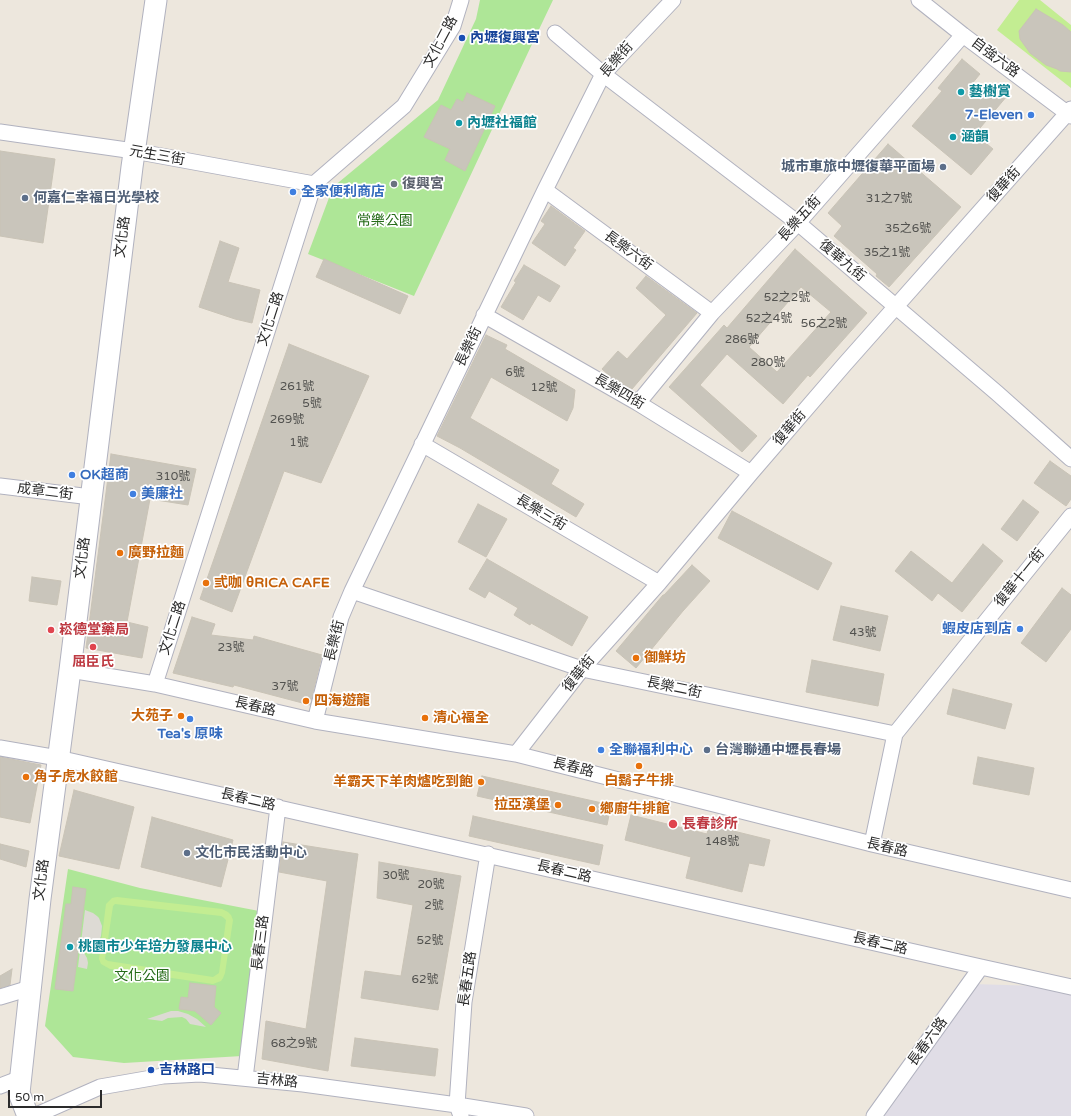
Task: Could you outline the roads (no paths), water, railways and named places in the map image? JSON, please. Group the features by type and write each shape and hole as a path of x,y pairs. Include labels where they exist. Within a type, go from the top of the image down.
{"street":[{"name":"文化路","path":"28,1116 19,1093 40,899 134,152 156,0"},
{"name":"文化二路","path":"155,684 314,184 404,106 453,26 461,0"},
{"name":"長樂街","path":"315,721 341,617 352,591 545,190 603,74 673,0"},
{"name":"自強六路","path":"919,0 963,35 1070,112"},
{"name":"復華九街","path":"554,33 603,74 798,223 896,306 1071,459"},
{"name":"長樂五街","path":"638,403 712,313 798,223 963,35"},
{"name":"復華街","path":"516,754 582,669 659,583 751,473 896,306 1070,112"},
{"name":"元生三街","path":"0,132 134,152 314,184"},
{"name":"長樂六街","path":"545,190 712,313"},
{"name":"長樂四街","path":"484,315 638,403 751,473"},
{"name":"長樂三街","path":"422,444 659,583"},
{"name":"成章二街","path":"0,486 91,497"},
{"name":"復華十一街","path":"894,734 1071,516"},
{"name":"長樂二街","path":"352,591 582,669 894,734"},
{"name":"長春路","path":"70,670 155,684 315,721 516,754 872,844 1071,890"},
{"path":"872,844 894,734"},
{"name":"長春二路","path":"0,748 58,758 278,807 1071,987"},
{"name":"長春三路","path":"245,1078 278,807"},
{"name":"長春五路","path":"459,1110 464,1002 488,854"},
{"name":"長春六路","path":"874,1116 981,967"},
{"path":"0,996 30,988"},
{"name":"吉林路","path":"34,1116 100,1087 163,1076 200,1074 303,1084 459,1110 526,1116"},
{"path":"0,1086 21,1078"}],"place":[{"name":"內壢復興宮","path":"462,38"},
{"name":"藝樹賞","path":"961,92"},
{"name":"7-Eleven","path":"1031,115"},
{"name":"內壢社福館","path":"459,123"},
{"name":"涵韻","path":"953,137"},
{"name":"城市車旅中壢復華平面場","path":"943,167"},
{"name":"復興宮","path":"394,184"},
{"name":"全家便利商店","path":"293,192"},
{"name":"何嘉仁幸福日光學校","path":"25,198"},
{"name":"OK超商","path":"72,475"},
{"name":"美廉社","path":"133,494"},
{"name":"廣野拉麵","path":"120,553"},
{"name":"弎咖 θRICA CAFE","path":"206,583"},
{"name":"蝦皮店到店","path":"1020,629"},
{"name":"崧德堂藥局","path":"51,630"},
{"name":"屈臣氏","path":"93,647"},
{"name":"御鮮坊","path":"636,658"},
{"name":"四海遊龍","path":"306,701"},
{"name":"大苑子","path":"181,716"},
{"name":"清心福全","path":"425,718"},
{"name":"Tea's 原味","path":"190,719"},
{"name":"全聯福利中心","path":"601,750"},
{"name":"台灣聯通中壢長春場","path":"707,750"},
{"name":"白鬍子牛排","path":"639,766"},
{"name":"角子虎水餃館","path":"26,777"},
{"name":"羊霸天下羊肉爐吃到飽","path":"481,782"},
{"name":"拉亞漢堡","path":"558,805"},
{"name":"鄉廚牛排館","path":"592,809"},
{"name":"長春診所","path":"673,824"},
{"name":"文化市民活動中心","path":"187,853"},
{"name":"桃園市少年培力發展中心","path":"70,947"},
{"name":"吉林路口","path":"151,1070"}],"park label":[{"name":"常樂公園","path":"385,221"},
{"name":"文化公園","path":"142,976"}]}
